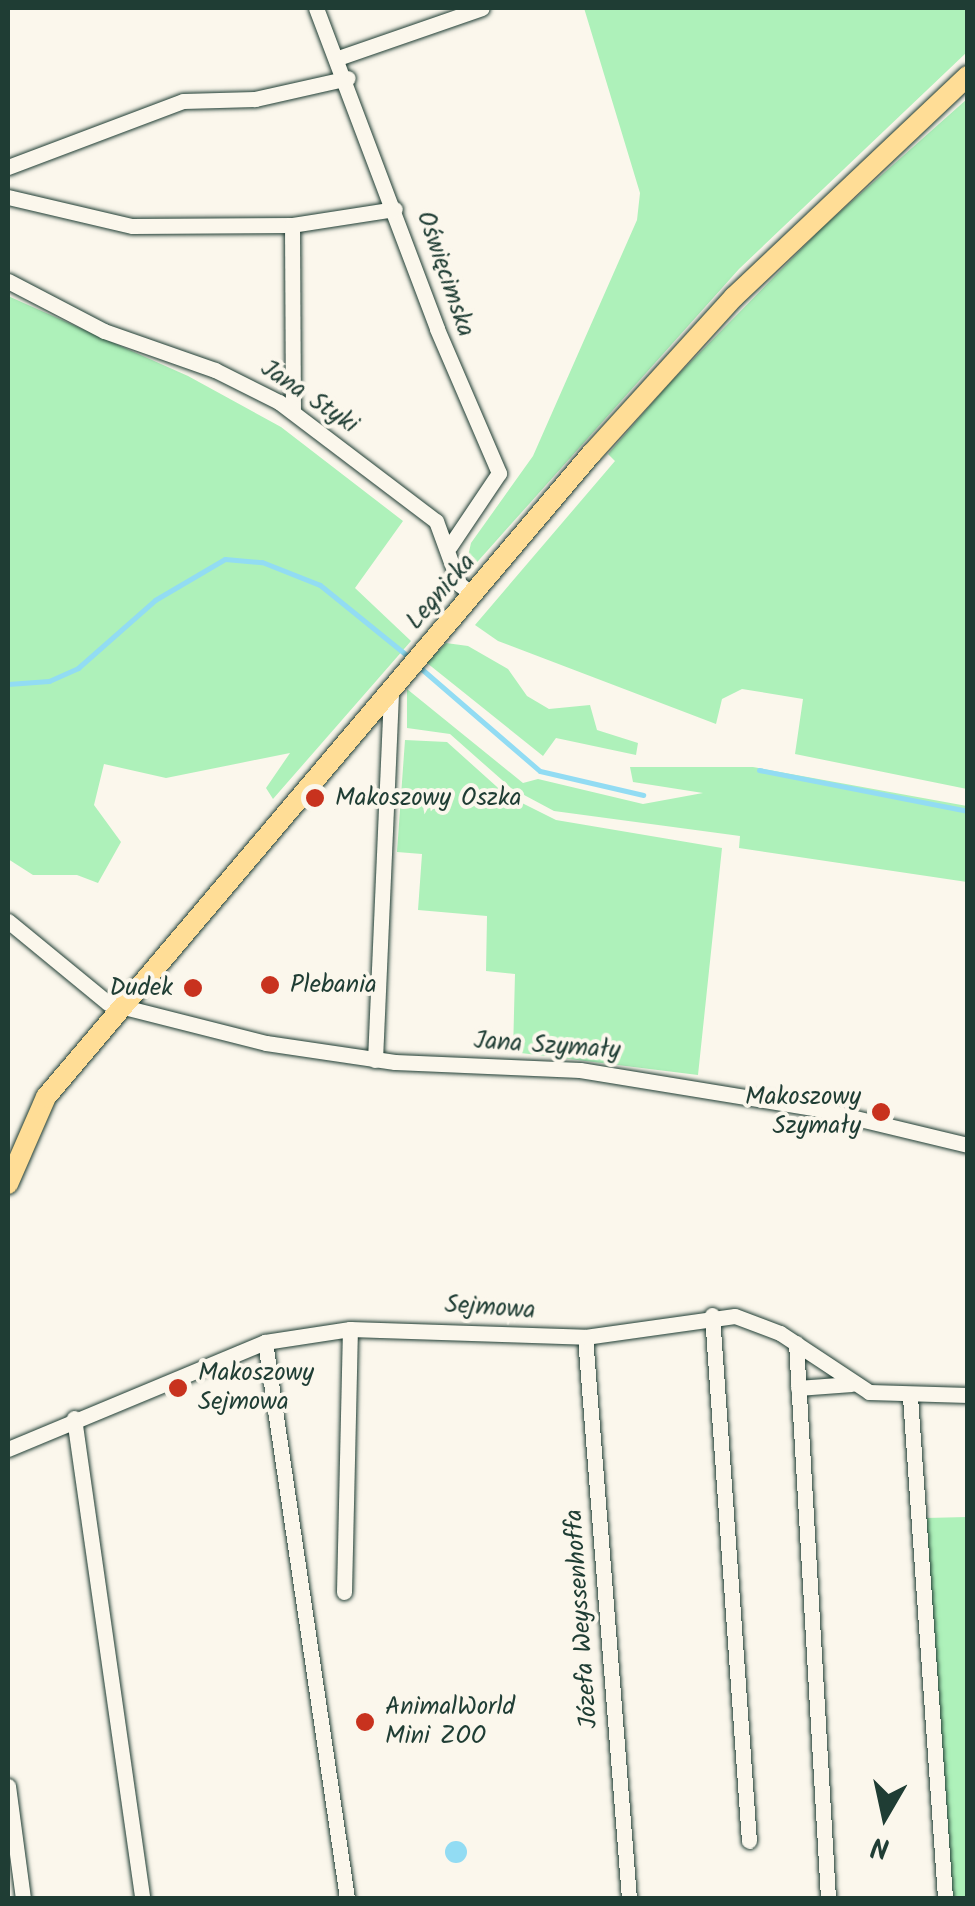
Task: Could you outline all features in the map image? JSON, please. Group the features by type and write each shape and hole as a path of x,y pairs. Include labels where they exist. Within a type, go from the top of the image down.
{"main road":[{"name":"Legnicka","path":"8,1184 33,1117 121,1006 394,685 734,297 968,76"}],"street":[{"name":"Oświęcimska","path":"316,8 348,78 442,342 499,473 450,546"},
{"path":"338,58 482,8"},
{"path":"8,167 182,101 255,99 348,78"},
{"path":"8,196 132,226 292,225 395,208"},
{"path":"292,225 293,412"},
{"name":"Jana Styki","path":"8,281 104,332 233,378 293,412 427,514 450,546 459,584 473,595"},
{"path":"375,1060 391,810 394,685"},
{"name":"Jana Szymały","path":"8,921 108,1003 266,1043 375,1060 563,1067 818,1109 968,1145"},
{"path":"712,1315 748,1841"},
{"name":"Sejmowa","path":"8,1449 74,1418 265,1342 350,1330 585,1336 712,1315 758,1322 796,1343 851,1384 910,1397 968,1396"},
{"path":"344,1592 350,1330"},
{"name":"Józefa Weyssenhoffa","path":"585,1336 629,1898"},
{"path":"265,1342 347,1898"},
{"path":"796,1343 828,1898"},
{"path":"798,1388 851,1384"},
{"path":"910,1397 945,1898"},
{"path":"74,1418 142,1898"},
{"path":"8,1786 23,1898"}],"green space":[{"path":"584,8 967,8 967,52 739,269 471,569 466,565 471,543 533,456 637,220 640,193"},
{"path":"967,99 967,789 795,754 803,699 742,689 722,699 716,724 498,641 475,625 615,461 608,454 668,385 822,228"},
{"path":"8,296 188,376 281,427 403,521 355,588 411,641 273,799 266,788 290,753 166,778 104,764 94,805 121,842 98,883 77,875 33,875 8,859"},
{"path":"446,643 468,646 508,669 527,696 549,709 590,705 597,730 638,743 636,755 556,738 543,756 427,663"},
{"path":"407,689 523,783 538,779 643,804 703,793 633,782 630,767 753,767 967,806 967,882 739,848 740,836 554,811 511,788 450,734 407,728"},
{"path":"405,740 447,742 506,795 556,820 722,848 698,1075 513,1052 515,974 486,971 487,916 418,910 422,854 397,852"},
{"path":"967,1517 968,1898 953,1898 926,1518"}],"water":[{"path":"456,1841 464,1844 464,1860 456,1863 448,1860 445,1852 448,1844"}],"waterway":[{"path":"8,684 49,681 78,668 155,600 225,559 262,562 320,585 409,657"},
{"path":"417,665 540,771 643,795"},
{"path":"759,770 968,811"}],"place":[{"name":"Makoszowy Oszka","path":"315,798"},
{"name":"Plebania","path":"270,985"},
{"name":"Dudek","path":"193,988"},
{"name":"Makoszowy Szymały","path":"881,1112"},
{"name":"Makoszowy Sejmowa","path":"178,1388"},
{"name":"AnimalWorld Mini ZOO","path":"365,1722"}]}
